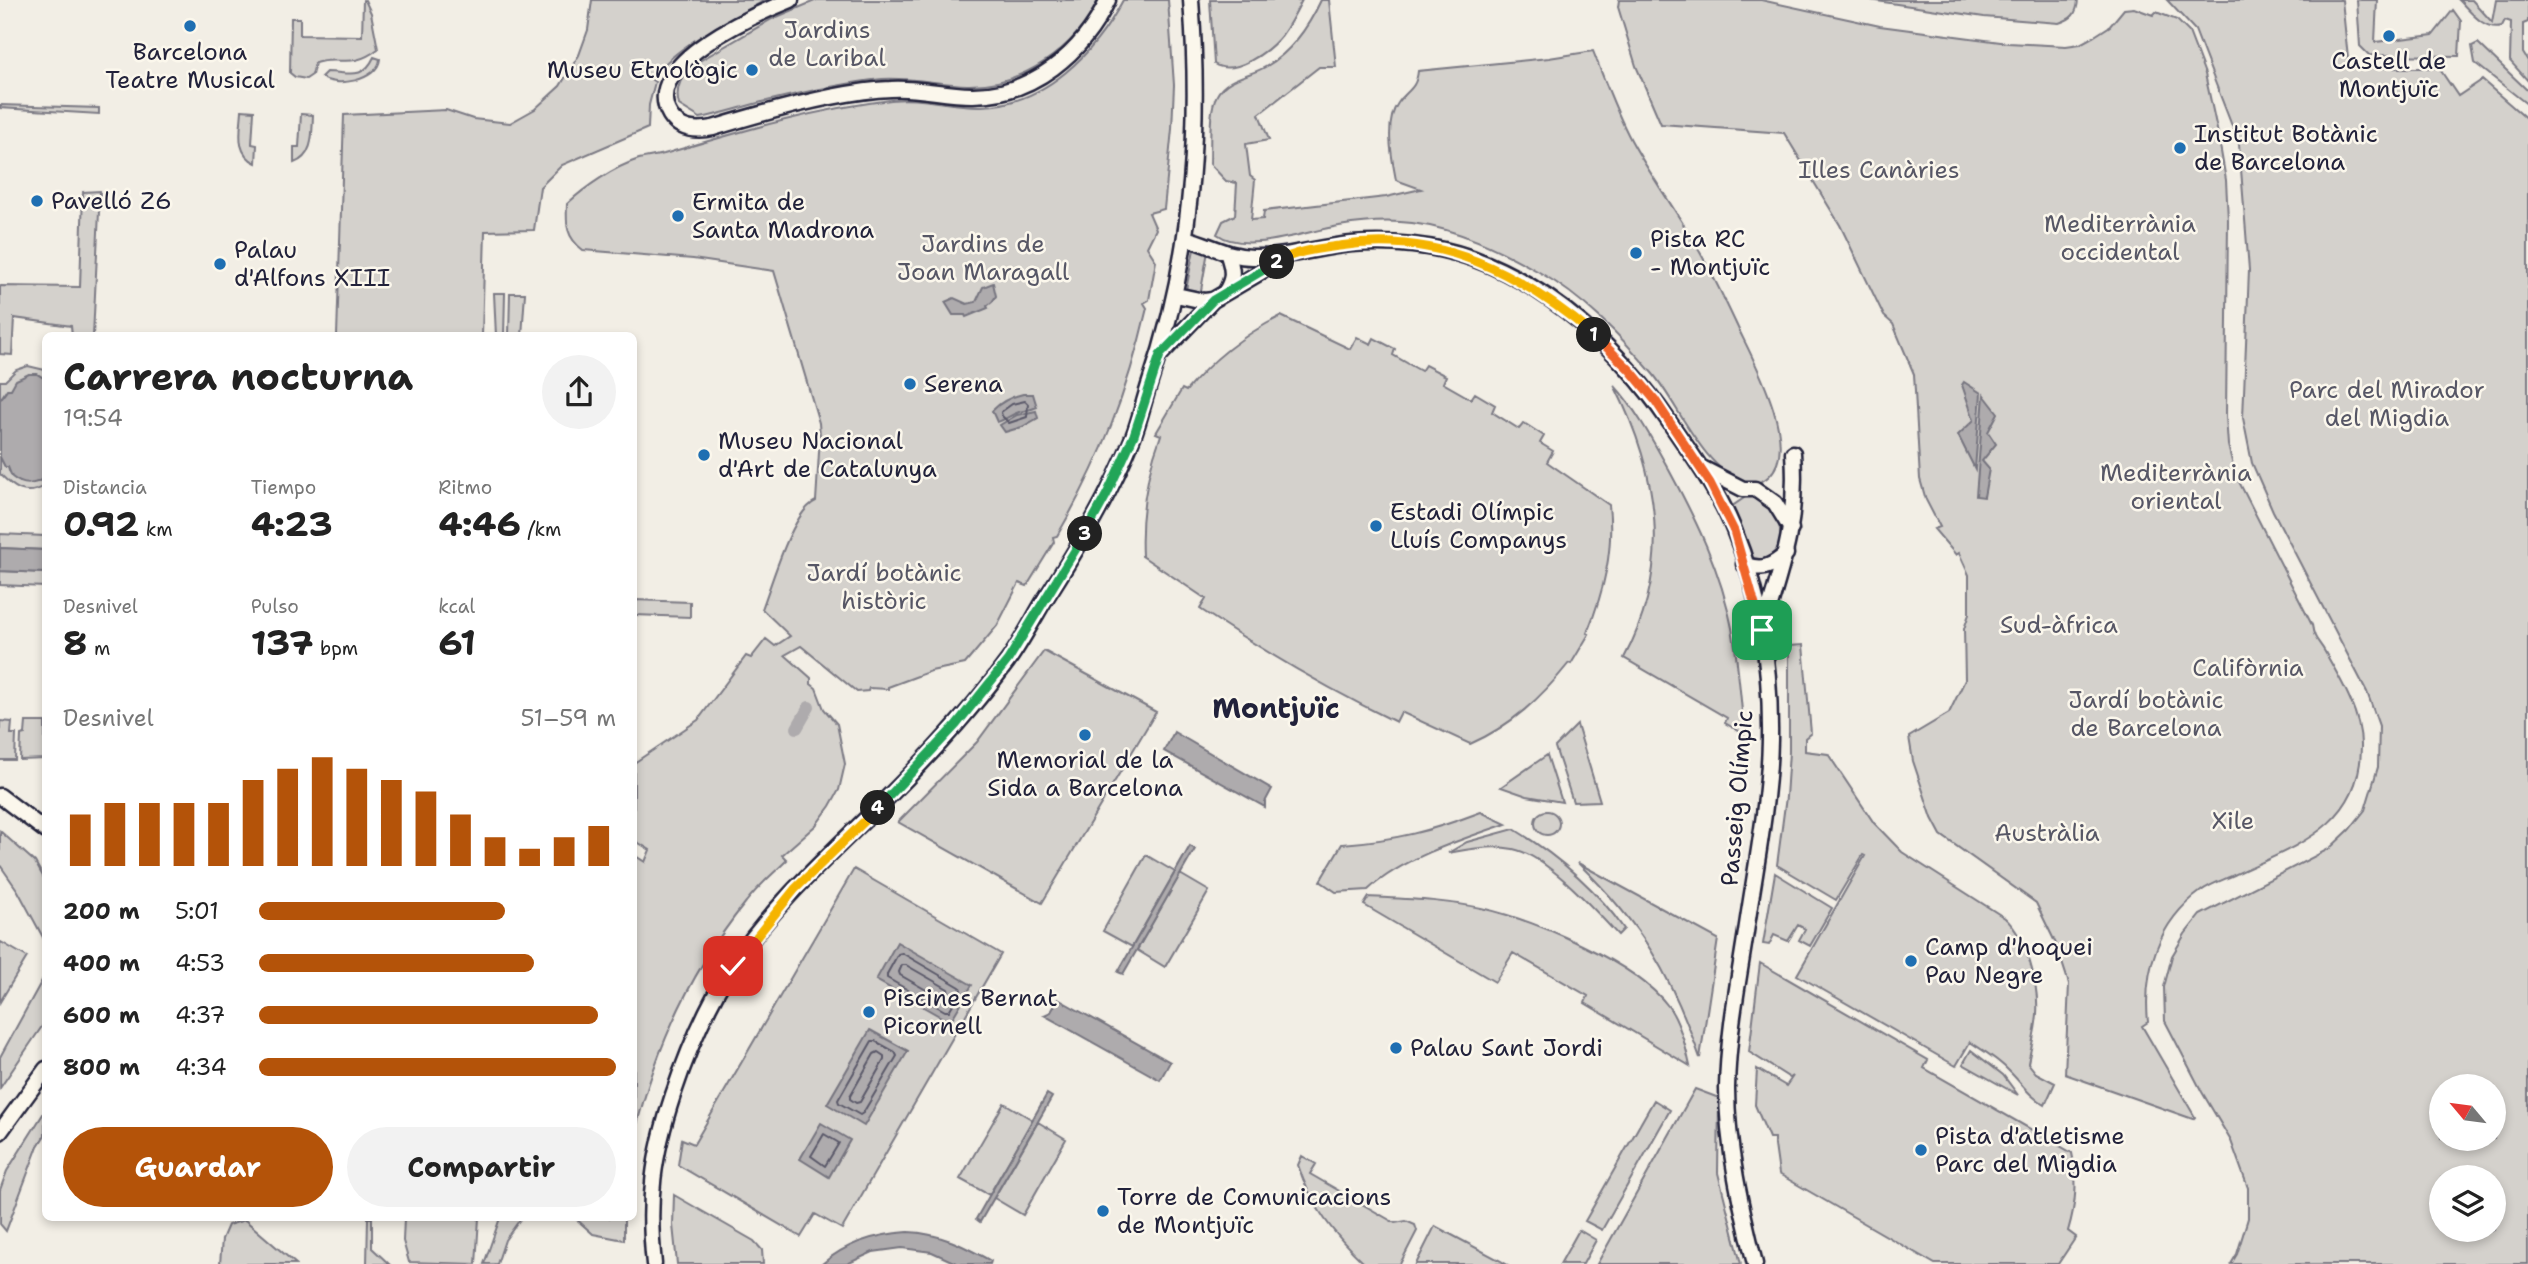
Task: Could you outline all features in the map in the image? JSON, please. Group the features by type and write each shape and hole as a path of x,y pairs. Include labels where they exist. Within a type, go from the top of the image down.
{"street":[{"path":"791,0 731,28 681,62 669,78 665,105 680,126 699,130 713,128 852,93 892,88 971,95 996,94 1036,79 1068,58 1088,33 1108,0"},
{"path":"654,1264 650,1231 653,1169 676,1088 703,1018 733,966 760,929 795,889 916,769 1008,660 1107,494 1134,435 1176,295 1185,238 1194,132 1195,78 1191,0"},
{"path":"1185,238 1204,243 1228,255 1250,258 1290,255"},
{"name":"Passeig Olímpic","path":"1290,255 1352,244 1419,246 1472,258 1542,293 1618,358 1655,400 1699,467 1734,531 1762,630 1769,692 1770,744 1761,826 1731,1023 1727,1090 1733,1164 1755,1264"},
{"path":"1160,355 1232,281 1233,273 1228,255"},
{"path":"1176,295 1204,301 1219,296 1290,255"},
{"path":"1762,630 1791,529 1795,481 1793,453"},
{"path":"1699,467 1743,489 1755,489 1775,503 1791,529"},
{"path":"1723,508 1732,495 1743,489"},
{"path":"1744,564 1754,568 1766,568 1786,554"},
{"path":"0,796 42,828"},
{"path":"0,1132 42,1074"}],"green space":[{"path":"363,0 371,13 378,49 353,61 315,63 312,75 306,79 290,73 291,18 300,18 300,35 362,36"},
{"path":"592,0 765,0 687,45 661,68 652,80 655,82 649,105 648,128 562,165 540,187 534,230 485,231 482,332 337,332 344,115 446,110 473,119 510,123 535,109 560,86 579,55 588,30"},
{"name":"Jardins de Laribal","path":"817,0 1098,0 1076,35 1061,49 1027,72 1007,79 967,85 882,79 795,94 700,118 679,105 680,82 696,63 772,19"},
{"name":"Jardins de Joan Maragall","path":"1123,0 1168,0 1174,85 1164,209 1149,213 1156,229 1147,247 1156,261 1149,300 1144,303 1147,308 1131,369 1100,453 1073,508 1057,536 1053,537 1054,542 1027,586 1019,583 997,626 965,664 931,671 888,689 869,688 868,691 857,692 801,646 785,655 811,678 811,684 816,688 824,709 837,724 845,764 839,790 816,825 782,855 787,860 751,896 726,928 691,984 652,1073 637,1125 637,857 645,862 650,850 637,842 637,761 698,720 746,656 751,658 766,639 775,646 790,636 762,609 791,533 807,507 816,501 820,436 819,423 774,271 693,259 583,250 568,230 567,204 600,178 639,159 805,115 902,99 981,106 1026,96 1047,86 1083,57"},
{"path":"1210,0 1302,0 1282,35 1260,55 1241,65 1222,67 1214,64"},
{"path":"1321,0 1329,0 1336,67 1319,67 1259,114 1269,140 1246,144 1250,176 1255,180 1251,220 1263,219 1264,211 1386,197 1421,189 1396,180 1390,141 1394,111 1413,86 1418,71 1593,51 1631,140 1706,263 1763,381 1777,424 1780,445 1777,462 1766,479 1754,483 1743,481 1716,464 1693,435 1653,374 1614,331 1586,305 1555,282 1493,248 1446,230 1394,222 1348,225 1259,242 1229,240 1217,234 1223,221 1235,215 1237,183 1226,181 1210,164 1211,119 1217,95 1227,84 1267,66 1284,53 1305,28"},
{"name":"Jardí botànic de Barcelona","path":"1619,0 1761,0 1880,26 2008,43 2066,46 2080,44 2110,26 2124,9 2134,8 2177,20 2189,32 2205,74 2226,180 2228,445 2235,474 2312,625 2315,637 2349,697 2358,721 2361,745 2358,773 2350,795 2337,814 2321,830 2280,854 2201,891 2174,917 2156,949 2148,984 2148,1022 2142,1026 2195,1117 2193,1119 2065,1074 2069,984 2056,944 2036,903 1941,835 1932,818 1913,761 1909,737 1949,713 1965,680 1964,629 1969,614 1969,575 1959,553 1956,555 1934,529 1940,527 1926,500 1920,479 1914,374 1893,324 1884,316 1840,225 1784,133 1661,124 1636,66 1618,7"},
{"path":"1870,0 2078,0 2073,15 2059,23 1984,17"},
{"name":"Parc del Mirador del Migdia","path":"2167,0 2342,0 2349,68 2439,68 2458,96 2482,80 2528,120 2528,1264 2231,1264 2237,1254 2248,1218 2248,1188 2231,1141 2165,1021 2164,987 2172,956 2200,915 2329,849 2365,810 2378,767 2379,726 2367,692 2273,511 2252,463 2243,418 2249,270 2239,144 2195,30"},
{"path":"2357,0 2377,0 2375,42 2433,35 2453,10 2461,21 2459,56 2369,55 2360,46"},
{"path":"2459,0 2472,0 2492,22 2496,0 2528,0 2528,22 2523,24 2523,53 2528,61 2528,81 2510,61 2511,22 2505,20 2502,26 2489,26"},
{"path":"2478,43 2528,91 2528,105 2475,63 2472,46"},
{"path":"374,57 380,59 377,67 364,77 336,82 321,77 326,72 360,72 370,65"},
{"path":"0,105 99,108 99,114 0,108"},
{"path":"242,110 254,111 252,144 257,145 256,163 244,153 240,140"},
{"path":"301,114 313,115 312,136 305,155 294,163 294,147 299,147"},
{"path":"100,191 93,332 72,332 71,326 14,318 12,355 0,354 0,286 80,287 83,192"},
{"path":"1194,249 1208,251 1200,296 1186,290"},
{"path":"494,293 505,293 504,332 496,332"},
{"path":"510,293 525,293 522,332 509,332"},
{"name":"Estadi Olímpic Lluís Companys","path":"1281,316 1350,349 1357,337 1371,344 1374,338 1395,349 1393,355 1421,371 1425,365 1446,376 1443,383 1471,399 1475,393 1495,405 1492,412 1519,429 1524,423 1544,436 1540,443 1553,451 1547,462 1609,505 1609,554 1598,602 1587,633 1589,634 1571,664 1569,663 1536,699 1499,729 1470,744 1401,712 1396,722 1296,669 1200,609 1206,599 1142,556 1145,494 1161,435 1156,433 1182,389 1186,391 1207,368 1241,339"},
{"path":"28,366 42,369 42,377 29,374 11,389 7,389 0,400 0,381 5,381 16,370"},
{"path":"1614,385 1637,415 1663,459 1698,527 1714,566 1732,628 1744,734 1725,723 1727,718 1624,658 1639,624 1649,589 1654,555 1654,520 1650,486 1641,452"},
{"path":"0,457 20,482 38,482 42,479 42,487 25,491 14,487 0,474"},
{"path":"1747,496 1758,498 1768,505 1780,527 1776,550 1767,558 1752,561 1731,507"},
{"path":"0,534 42,536 42,550 0,548"},
{"path":"0,571 42,573 42,587 0,585"},
{"path":"637,600 690,602 690,617 637,615"},
{"path":"1803,645 1811,733 1805,738 1805,751 1828,754 1874,823 1902,852 2005,918 2020,938 2034,976 2037,1002 2036,1026 2028,1063 2036,1073 2055,1083 2045,1105 2030,1094 2001,1063 1970,1042 1956,1066 1797,975 1865,856 1863,855 1836,900 1777,865 1789,752 1789,646"},
{"path":"1044,651 1156,712 1042,903 898,822 977,742"},
{"path":"0,721 12,722 11,734 16,734 15,760 0,760"},
{"path":"26,722 42,722 42,759 20,760 21,735 25,734"},
{"path":"1577,725 1600,801 1573,802 1555,747"},
{"path":"1547,755 1562,802 1527,796 1501,787"},
{"path":"1547,811 1556,814 1559,823 1556,832 1547,835 1538,832 1535,823 1538,814"},
{"path":"1481,812 1506,824 1415,859 1368,890 1336,892 1320,881 1342,844 1413,834"},
{"path":"1514,829 1574,873 1601,900 1624,929 1618,935 1555,872 1526,853 1497,847 1448,853 1467,842"},
{"path":"0,831 35,862 42,875 42,935 18,891 0,865"},
{"path":"1146,855 1175,872 1132,947 1103,931"},
{"path":"1578,863 1718,939 1700,1058 1678,1001 1652,952 1620,908"},
{"name":"Piscines Bernat Picornell","path":"854,869 1001,954 842,1229 815,1214 801,1237 678,1165 682,1139 694,1144"},
{"path":"1775,873 1832,908 1810,946 1799,940 1805,929 1798,925 1788,941 1774,935 1769,945 1763,944"},
{"path":"1180,874 1209,891 1165,967 1137,950"},
{"path":"1369,897 1481,908 1528,922 1582,945 1632,974 1668,1006 1679,1027 1690,1066 1585,1003 1588,996 1513,953 1495,982 1364,905"},
{"path":"1,942 27,957 0,1002 0,944"},
{"name":"Pista d'atletisme Parc del Migdia","path":"1760,963 1928,1060 1924,1068 2072,1153 2075,1192 2068,1231 2076,1237 2058,1264 1935,1264 1779,1174 1774,1138 1769,1138 1755,1105 1757,1069 1786,1086 1793,1076 1790,1078 1749,1052"},
{"path":"42,980 42,1026 0,1088 0,1057"},
{"path":"1971,1050 2003,1075 2018,1095 1963,1064"},
{"path":"1695,1089 1719,1098 1718,1173 1741,1264 1597,1264"},
{"path":"1654,1100 1670,1110 1602,1230 1585,1221"},
{"path":"1004,1103 1033,1120 989,1195 960,1179"},
{"path":"42,1116 42,1140 6,1231 0,1224 0,1190 7,1171"},
{"path":"1038,1122 1066,1139 1023,1215 994,1198"},
{"path":"1302,1156 1316,1164 1310,1174 1395,1223 1406,1221 1415,1225 1417,1231 1400,1264 1365,1264 1343,1242 1317,1207 1303,1180 1298,1165"},
{"path":"674,1195 754,1241 762,1250 763,1264 677,1264 673,1225"},
{"path":"246,1221 296,1264 220,1264 222,1239 228,1225"},
{"path":"368,1221 372,1221 372,1248 389,1264 367,1264"},
{"path":"404,1221 479,1221 476,1264 409,1262 403,1241"},
{"path":"499,1221 519,1221 505,1240 497,1264 484,1264"},
{"path":"578,1221 624,1221 624,1240 593,1234"},
{"path":"1435,1226 1501,1261 1506,1264 1416,1264"},
{"path":"1579,1230 1596,1240 1583,1264 1560,1264"}],"water":[{"path":"993,283 996,296 988,308 966,317 953,315 945,302 954,298 967,304 976,302 983,287"},
{"path":"29,374 42,377 42,479 29,484 12,477 0,457 0,400 16,380"},
{"path":"1964,382 1981,393 1975,469 1958,435 1974,420 1962,385"},
{"path":"1023,394 1033,394 1037,407 997,422 992,411 1006,400"},
{"path":"1984,395 1998,413 1988,432 1996,444 1982,461 1989,469 1984,497 1976,496"},
{"path":"1036,411 1038,418 1022,427 1005,432 1000,425 1017,415"},
{"path":"0,548 42,550 42,573 0,571"},
{"path":"1174,732 1272,789 1265,807 1164,751"},
{"path":"1190,846 1195,849 1123,974 1118,972"},
{"path":"897,942 972,985 950,1022 876,980"},
{"path":"1058,999 1170,1062 1160,1080 1044,1015 1051,1012"},
{"path":"870,1030 908,1051 864,1126 827,1104"},
{"path":"1047,1094 1052,1097 980,1222 976,1219"},
{"path":"821,1123 850,1140 829,1177 800,1159"},
{"path":"908,1232 951,1241 991,1261 990,1264 958,1264 932,1252 902,1248 873,1252 847,1264 822,1264 841,1250 862,1241"}],"waterway":[{"path":"797,728 809,707"}],"place":[{"name":"Barcelona Teatre Musical","path":"190,26"},
{"name":"Castell de Montjuïc","path":"2389,36"},
{"name":"Museu Etnològic","path":"752,70"},
{"name":"Institut Botànic de Barcelona","path":"2180,148"},
{"name":"Pavelló Z6","path":"37,201"},
{"name":"Ermita de Santa Madrona","path":"678,216"},
{"name":"Pista RC - Montjuïc","path":"1636,253"},
{"name":"Palau d'Alfons XIII","path":"220,264"},
{"name":"Serena","path":"910,384"},
{"name":"Museu Nacional d'Art de Catalunya","path":"704,455"},
{"name":"Estadi Olímpic Lluís Companys","path":"1376,526"},
{"name":"Memorial de la Sida a Barcelona","path":"1085,735"},
{"name":"Camp d'hoquei Pau Negre","path":"1911,961"},
{"name":"Piscines Bernat Picornell","path":"869,1012"},
{"name":"Palau Sant Jordi","path":"1396,1048"},
{"name":"Pista d'atletisme Parc del Migdia","path":"1921,1150"},
{"name":"Torre de Comunicacions de Montjuïc","path":"1103,1211"}],"district":[{"name":"Montjuïc","path":"1276,708"}],"route":[{"path":"733,966 760,929 795,889 916,769 956,725 1008,660 1107,494 1134,435 1160,355 1213,300 1290,255 1352,244 1419,246 1472,258 1542,293 1574,318 1630,370 1655,400 1710,483 1734,531 1762,630"}],"park label":[{"name":"Illes Canàries","path":"1879,170"},
{"name":"Mediterrània occidental","path":"2120,238"},
{"name":"Mediterrània oriental","path":"2176,487"},
{"name":"Jardí botànic històric","path":"884,587"},
{"name":"Sud-àfrica","path":"2059,625"},
{"name":"Califòrnia","path":"2248,668"},
{"name":"Xile","path":"2233,821"},
{"name":"Austràlia","path":"2047,833"}]}
